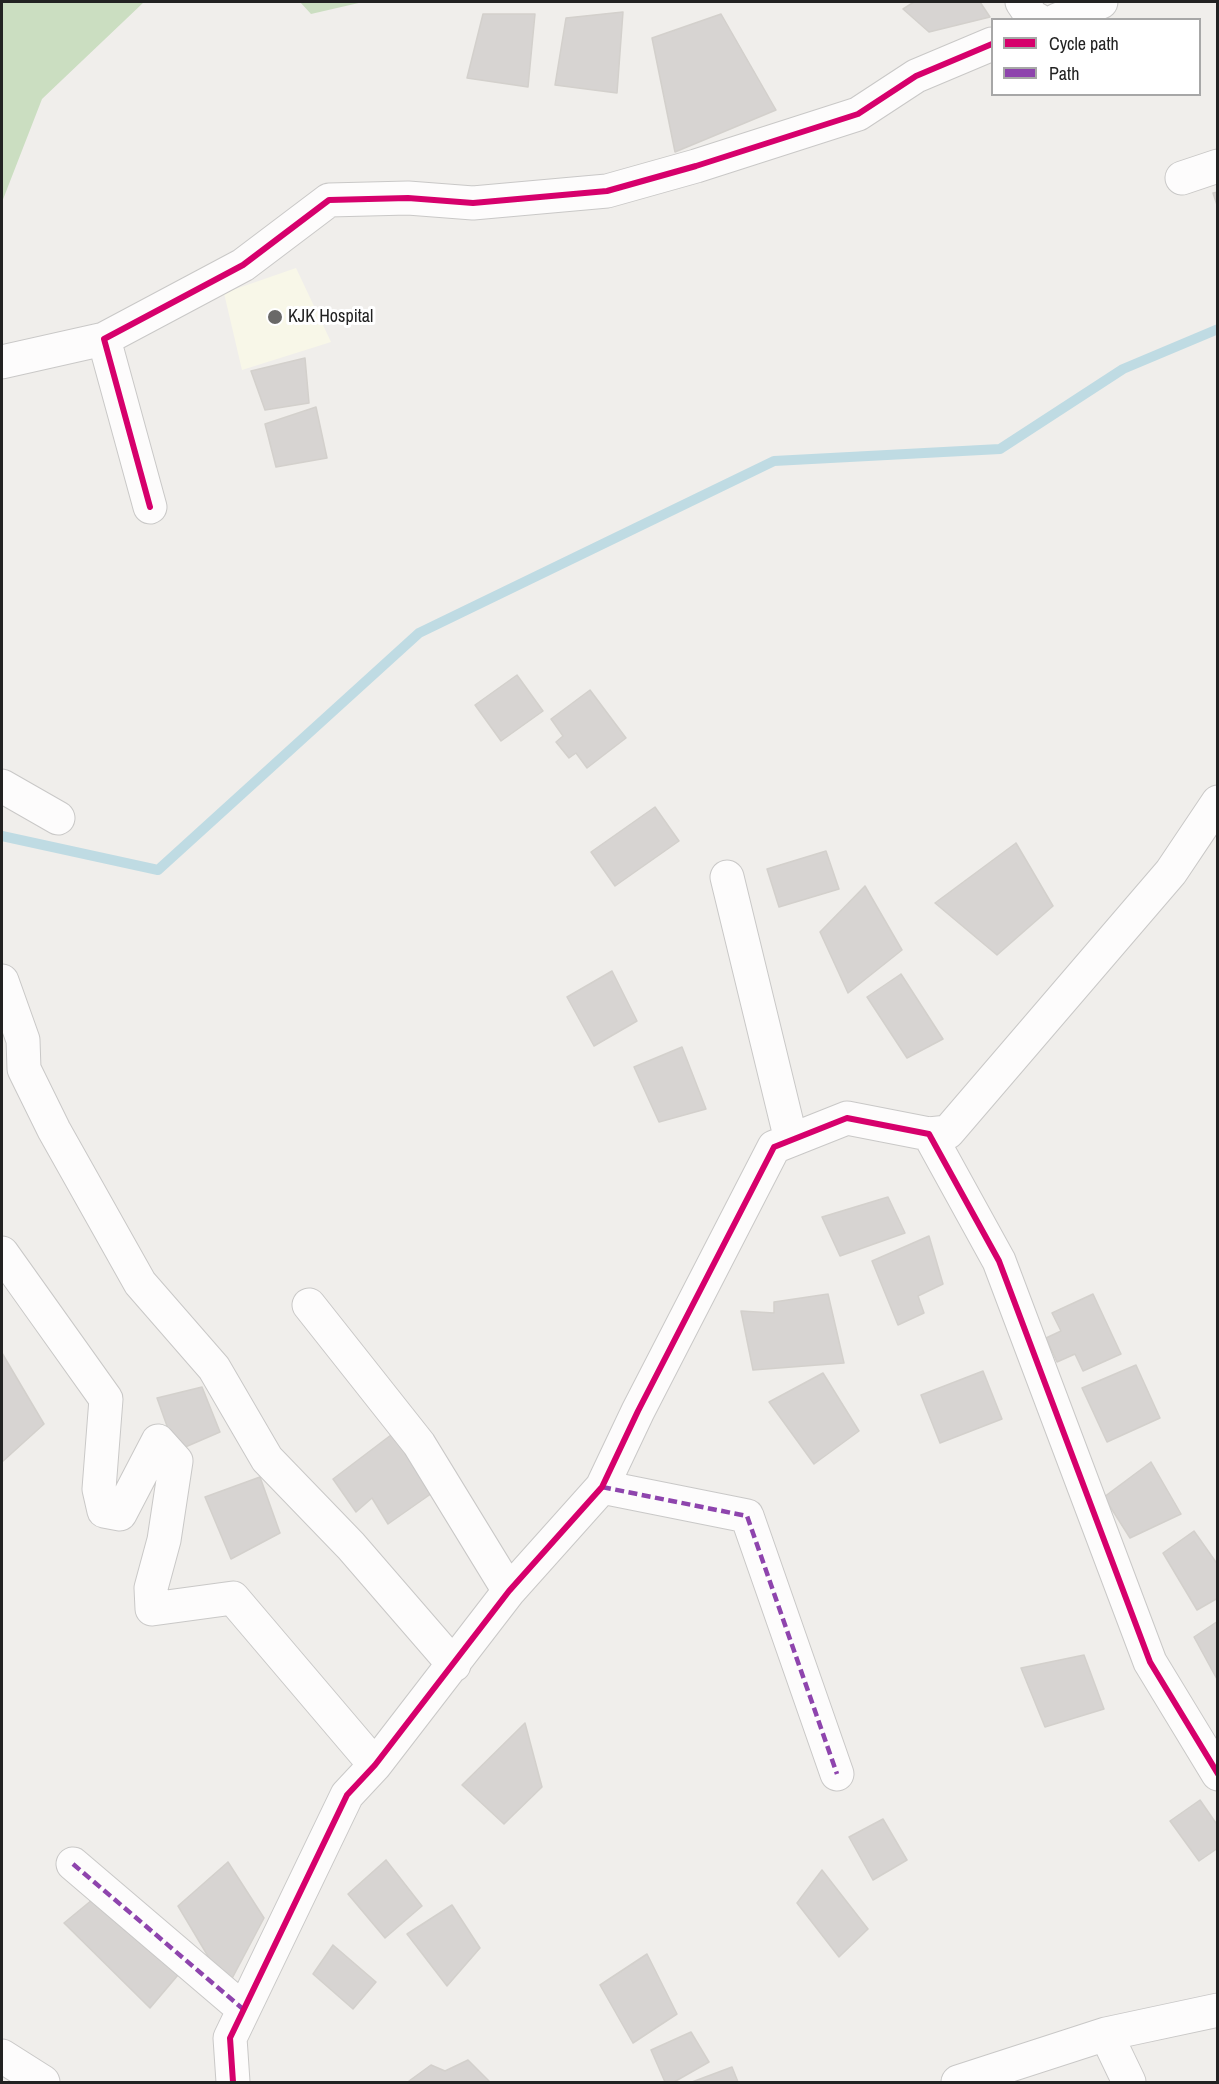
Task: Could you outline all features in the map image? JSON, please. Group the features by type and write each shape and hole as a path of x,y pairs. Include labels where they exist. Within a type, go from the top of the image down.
{"street":[{"path":"1022,2 1034,18"},
{"path":"1062,18 1101,2"},
{"path":"2,362 104,339 243,265 329,200 408,198 473,203 607,191 696,166 858,114 916,76 991,45"},
{"path":"1182,178 1218,166"},
{"path":"104,339 150,507"},
{"path":"2,786 58,818"},
{"path":"233,2082 230,2038 347,1795 375,1765 509,1591 602,1487 638,1411 774,1147 847,1118 929,1134 948,1132 1171,872 1218,802"},
{"path":"727,877 791,1140"},
{"path":"2,981 12,1050 140,1283 214,1368 267,1459 351,1546 454,1665"},
{"path":"929,1134 999,1261 1150,1662 1218,1774"},
{"path":"2,1253 106,1399 99,1489 104,1511 120,1514 158,1441 176,1461 164,1540 151,1588 152,1609 232,1598 375,1765"},
{"path":"309,1305 420,1444 509,1591"},
{"path":"602,1487 747,1516 837,1774"},
{"path":"73,1864 243,2009"},
{"path":"958,2082 1106,2034 1218,2010"},
{"path":"1106,2034 1129,2082"},
{"path":"2,2056 43,2082"}],"shaded area":[{"name":"KJK Hospital","path":"296,268 331,342 242,370 224,293"}],"green space":[{"path":"2,2 144,2 42,99 2,202"},
{"path":"300,2 363,2 311,14"}],"building":[{"path":"914,2 980,2 990,17 929,32 903,9"},
{"path":"623,12 617,93 555,85 566,18"},
{"path":"483,14 535,14 528,87 467,78"},
{"path":"721,14 776,110 675,152 652,38"},
{"path":"1218,192 1218,208 1213,193"},
{"path":"305,358 309,403 265,410 251,371"},
{"path":"316,407 327,458 276,467 265,424"},
{"path":"517,675 543,711 501,741 475,705"},
{"path":"590,690 626,738 587,768 576,753 569,758 556,742 563,736 551,719"},
{"path":"655,807 679,841 615,886 591,852"},
{"path":"1016,843 1053,906 997,955 935,903"},
{"path":"826,851 839,889 779,907 767,869"},
{"path":"865,886 902,950 848,993 820,932"},
{"path":"612,971 637,1021 594,1046 567,997"},
{"path":"901,974 943,1039 907,1058 867,997"},
{"path":"682,1047 706,1109 659,1122 634,1067"},
{"path":"888,1197 905,1233 840,1256 822,1217"},
{"path":"929,1236 943,1284 918,1296 924,1313 898,1325 872,1261"},
{"path":"828,1294 844,1363 753,1370 741,1311 774,1313 774,1302"},
{"path":"1093,1294 1121,1354 1083,1371 1075,1354 1057,1362 1046,1338 1061,1331 1052,1313"},
{"path":"2,1353 44,1424 2,1462"},
{"path":"1136,1365 1160,1418 1107,1442 1082,1388"},
{"path":"983,1371 1002,1419 940,1443 921,1395"},
{"path":"823,1373 859,1431 814,1464 769,1402"},
{"path":"202,1387 220,1432 176,1451 157,1398"},
{"path":"391,1435 435,1491 388,1524 372,1498 356,1512 333,1479"},
{"path":"1151,1462 1181,1514 1130,1538 1104,1497"},
{"path":"260,1477 280,1533 231,1559 205,1497"},
{"path":"1194,1531 1218,1565 1218,1598 1197,1610 1163,1553"},
{"path":"1218,1621 1218,1681 1194,1637"},
{"path":"1084,1655 1104,1709 1045,1727 1021,1668"},
{"path":"525,1723 542,1787 504,1824 462,1785"},
{"path":"1200,1800 1218,1826 1218,1848 1199,1861 1170,1821"},
{"path":"883,1819 907,1860 873,1880 849,1837"},
{"path":"386,1860 422,1906 385,1938 348,1894"},
{"path":"228,1862 264,1918 227,1988 178,1906"},
{"path":"822,1870 868,1929 839,1957 797,1903"},
{"path":"98,1895 178,1975 150,2008 64,1923"},
{"path":"452,1905 480,1948 447,1986 407,1934"},
{"path":"333,1945 376,1982 353,2009 313,1974"},
{"path":"647,1954 677,2014 633,2043 600,1985"},
{"path":"691,2032 709,2062 674,2082 665,2082 651,2050"},
{"path":"468,2060 490,2082 409,2081 431,2065 445,2071"},
{"path":"732,2067 738,2082 692,2082"}],"waterway":[{"path":"2,836 158,870 419,633 774,461 1000,449 1123,369 1218,329"}],"marked path":[{"path":"602,1487 747,1516 837,1774"},
{"path":"73,1864 243,2009"}],"cycle path":[{"path":"150,507 104,339 243,265 329,200 408,198 473,203 607,191 696,166 858,114 916,76 991,44"},
{"path":"233,2082 230,2038 347,1795 375,1765 509,1591 602,1487 638,1411 774,1147 847,1118 929,1134 999,1261 1150,1662 1218,1774"}],"place":[{"name":"KJK Hospital","path":"275,317"}]}
